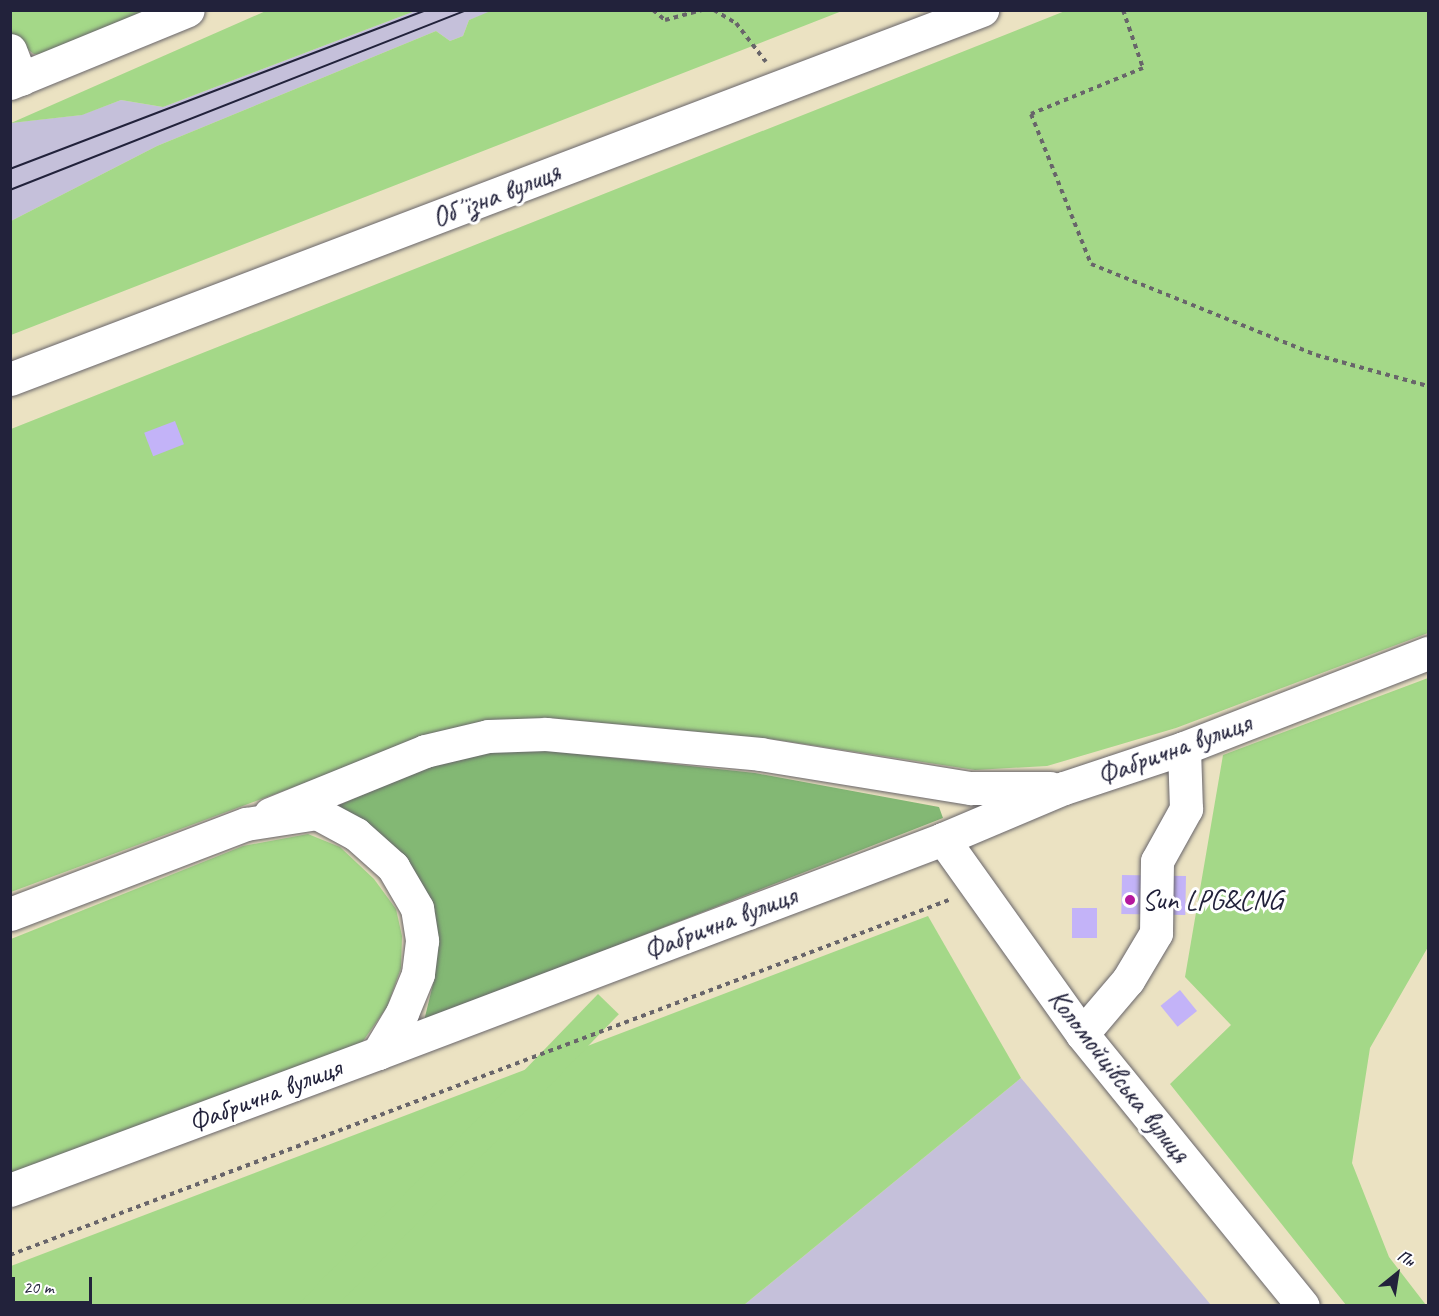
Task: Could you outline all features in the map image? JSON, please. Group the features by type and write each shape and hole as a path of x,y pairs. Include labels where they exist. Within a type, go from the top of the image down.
{"street":[{"path":"14,70 188,10"},
{"name":"Обʼїзна вулиця","path":"10,379 982,10"},
{"name":"Фабрична вулиця","path":"10,1190 943,839 1064,788 1184,748 1428,653"},
{"path":"10,914 246,824 425,751 488,736 546,734 760,754 971,788 1064,788"},
{"path":"1082,1034 1128,980 1156,933 1157,861 1186,808 1184,748"},
{"path":"246,824 317,813 356,834 393,867 417,908 422,941 418,974 402,1013 378,1053"},
{"name":"Коломойцівська вулиця","path":"943,839 1082,1034 1303,1305"}],"path":[{"path":"653,10 665,20 702,10"},
{"path":"714,10 736,23 772,71 796,81"},
{"path":"1124,10 1143,68 1031,114 1091,264 1316,355 1428,386"},
{"path":"10,1255 978,889"}],"shaded area":[{"path":"415,11 493,11 469,20 463,36 450,41 436,31 157,146 11,221 10,123 81,115 121,100 163,107"},
{"path":"1021,1078 1211,1305 744,1305"}],"green space":[{"path":"268,10 415,11 163,107 121,100 82,115 11,123"},
{"path":"493,10 842,11 11,335 11,221 157,146 436,31 450,41 463,36 469,20"},
{"path":"11,11 155,11 49,55 34,54 11,37"},
{"path":"1065,11 1428,11 1428,633 1176,728 1047,766 975,770 765,738 550,718 329,774 11,892 11,429"},
{"path":"1428,678 1428,947 1370,1048 1352,1163 1389,1257 1426,1305 1346,1305 1170,1084 1231,1025 1185,977 1223,755"},
{"path":"542,750 755,773 939,807 943,818 424,1021 435,976 435,936 337,806 431,765 489,752"},
{"path":"308,834 340,847 374,879 396,909 402,936 401,968 387,1007 361,1044 11,1173 11,939 243,846"},
{"path":"928,916 1021,1078 744,1305 11,1305 11,1266"},
{"path":"598,994 619,1014 337,1306 297,1306"}],"building":[{"path":"175,421 184,444 153,456 144,433"},
{"path":"1122,875 1186,876 1185,915 1121,914"},
{"path":"1072,908 1097,908 1097,938 1072,938"},
{"path":"1180,990 1197,1011 1178,1027 1161,1006"}],"tram line":[{"path":"10,169 427,10"},
{"path":"10,190 467,10"}],"place":[{"name":"Sun LPG&CNG","path":"1130,900"}]}
